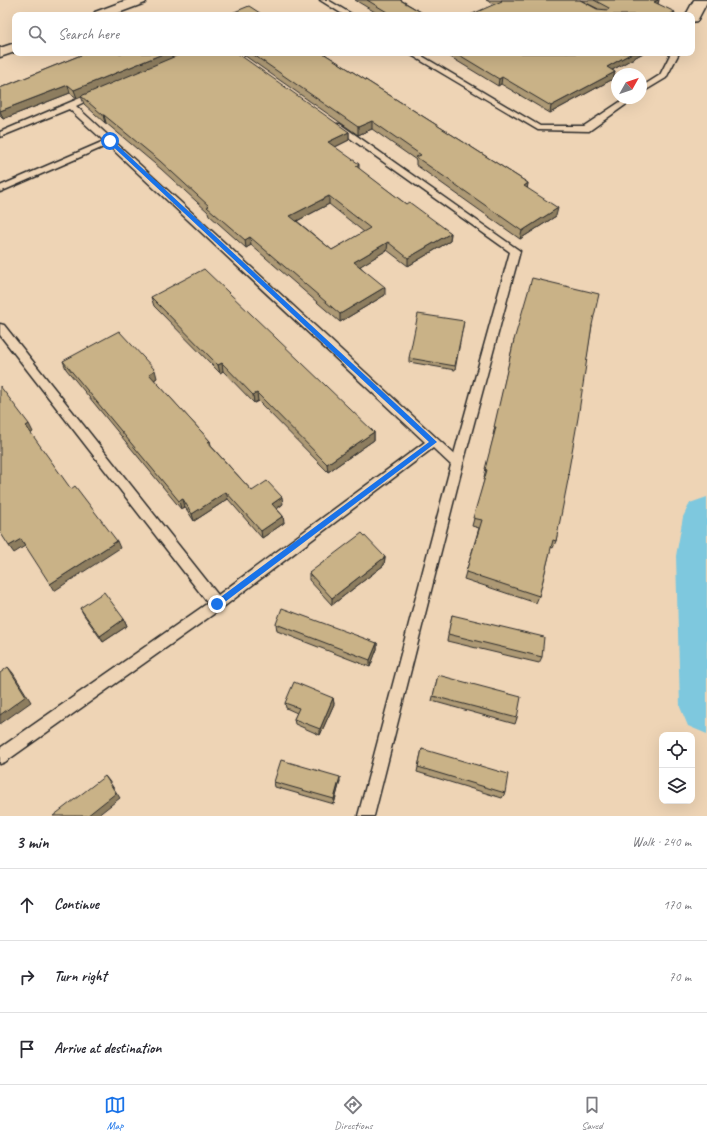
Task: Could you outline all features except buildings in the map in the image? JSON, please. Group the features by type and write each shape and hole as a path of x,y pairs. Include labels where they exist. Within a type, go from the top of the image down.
{"street":[{"path":"108,12 140,0"},
{"path":"695,12 701,0"},
{"path":"0,53 12,48"}],"lane":[{"path":"324,0 344,12"},
{"path":"417,56 538,128 586,129 621,104"},
{"path":"647,87 663,76 673,56"},
{"path":"0,135 100,93"},
{"path":"70,106 110,141 458,464"},
{"path":"329,120 515,251 366,816"},
{"path":"0,189 110,141"},
{"path":"0,328 217,604"},
{"path":"0,757 217,604 433,442"}],"waterway":[{"path":"707,517 700,556 707,707"}],"route":[{"path":"110,141 433,442 217,604"}]}
